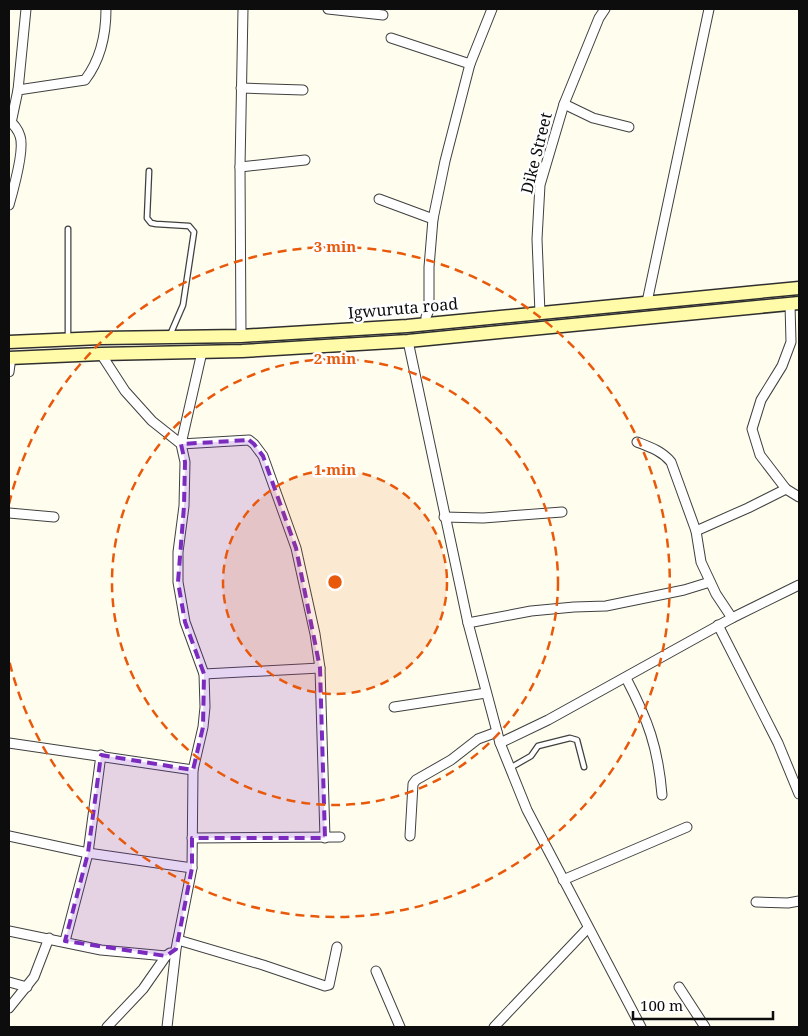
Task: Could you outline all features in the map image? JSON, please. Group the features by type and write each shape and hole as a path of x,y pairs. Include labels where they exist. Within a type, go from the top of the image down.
{"main road":[{"name":"Igwuruta road","path":"9,342 241,336 426,324 799,288"},
{"name":"Igwuruta road","path":"10,358 242,351 408,341 795,304"}],"street":[{"path":"9,205 15,185 21,138 18,129 10,121 18,90 26,9"},
{"path":"18,90 85,80 100,52 106,22 106,9"},
{"path":"241,336 240,167 243,9"},
{"path":"328,9 383,15"},
{"path":"426,324 429,310 429,267 433,219 445,161 470,64 492,9"},
{"name":"Dike Street","path":"540,313 537,239 540,185 564,104 599,18 605,9"},
{"path":"647,302 708,9"},
{"path":"391,38 470,64"},
{"path":"241,88 303,90"},
{"path":"564,104 594,118 629,128"},
{"path":"240,167 305,160"},
{"path":"380,199 433,219"},
{"path":"795,304 791,342 782,366 762,400 752,429 760,455 786,489 799,497"},
{"path":"408,341 468,623 500,743 527,810 641,1027"},
{"path":"167,1027 177,944 192,868 194,770 205,707 204,674 185,622 178,582 178,552 184,498 185,462 181,444 202,352"},
{"path":"101,354 125,391 152,421 181,444 249,440 263,456 296,548 315,634 320,668 325,838"},
{"path":"9,372 10,358"},
{"path":"638,442 660,451 671,462 696,531 702,562 716,594 732,618"},
{"path":"696,531 786,489"},
{"path":"444,517 484,518 562,512"},
{"path":"9,513 54,517"},
{"path":"468,623 531,611 606,606 684,590 710,582"},
{"path":"500,743 548,720 626,678 718,625 798,588"},
{"path":"718,625 778,742 799,794"},
{"path":"204,674 320,668"},
{"path":"626,678 644,712 653,737 660,770 662,795"},
{"path":"394,707 486,693"},
{"path":"410,836 413,784 416,780 451,760 478,739 497,732"},
{"path":"9,743 194,770"},
{"path":"65,941 88,852 101,755"},
{"path":"563,880 687,827"},
{"path":"9,836 88,852 192,868"},
{"path":"192,838 340,837"},
{"path":"756,902 788,903 799,901"},
{"path":"494,1027 588,928"},
{"path":"9,931 65,941 101,950 166,956"},
{"path":"9,1008 34,977 49,938"},
{"path":"177,944 263,965 325,986 329,985 331,980 337,947"},
{"path":"108,1027 143,989 166,956 177,944"},
{"path":"376,971 400,1027"},
{"path":"9,982 26,987"},
{"path":"679,987 705,1027"}],"lane":[{"path":"149,171 147,218 151,223 156,224 189,226 194,232 183,305 169,337"},
{"path":"68,229 68,340"},
{"path":"510,768 532,756 538,746 570,738 577,740 584,767"}],"highlighted area":[{"path":"249,440 254,444 263,456 296,548 320,668 325,838 192,838 192,868 178,940 176,949 166,956 65,941 88,853 101,755 193,770 203,727 204,674 185,622 178,582 184,506 185,462 181,444"}]}
